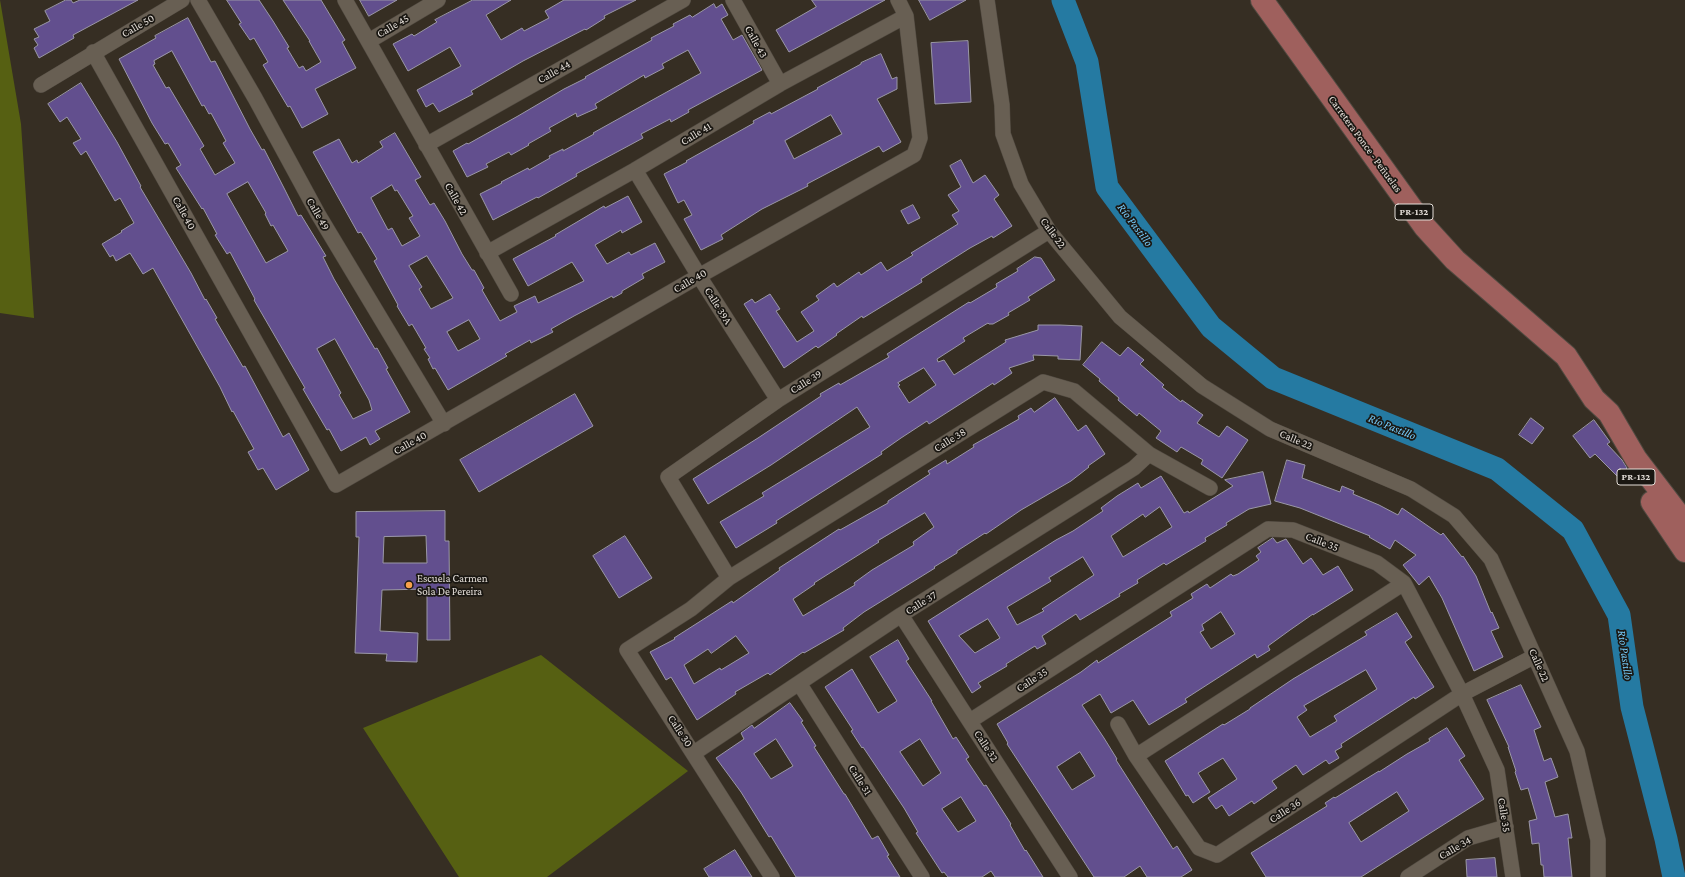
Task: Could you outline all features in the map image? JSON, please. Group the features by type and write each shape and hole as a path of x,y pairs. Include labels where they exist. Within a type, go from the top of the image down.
{"main road":[{"name":"Carretera Ponce - Peñuelas","path":"1262,0 1425,227 1455,260 1566,356 1594,399 1600,422 1649,486 1685,523"},
{"name":"Carretera Ponce - Peñuelas","path":"1649,486 1685,551"}],"street":[{"name":"Calle 50","path":"41,85 93,52 182,0"},
{"name":"Calle 49","path":"198,0 255,98 318,214 444,424"},
{"name":"Calle 42","path":"345,0 511,294"},
{"name":"Calle 45","path":"369,41 438,0"},
{"name":"Calle 44","path":"426,145 683,0"},
{"name":"Calle 43","path":"732,0 780,84"},
{"path":"898,0 906,16"},
{"name":"Calle 22","path":"987,0 1002,105 1003,134 1021,184 1049,231 1120,317 1202,386 1270,429 1411,489 1454,516 1491,559 1577,751 1598,840 1598,877"},
{"name":"Calle 40","path":"93,52 336,485 699,276 914,155 920,138 906,16"},
{"name":"Calle 41","path":"487,253 635,170 780,84 906,16"},
{"name":"Calle 39A","path":"635,170 699,276 778,400"},
{"name":"Calle 39","path":"730,578 668,477 778,400 1049,231"},
{"name":"Calle 38","path":"691,609 730,578 1043,382 1074,391 1149,454 1210,488"},
{"name":"Calle 37","path":"694,753 901,615 1134,468 1149,454"},
{"name":"Calle 35","path":"970,721 1268,529 1292,530 1377,563 1404,582 1462,694 1497,770 1513,877"},
{"path":"1136,756 1404,582"},
{"name":"Calle 30","path":"691,609 627,650 772,877"},
{"name":"Calle 32","path":"901,615 1070,877"},
{"path":"1462,694 1535,656"},
{"name":"Calle 31","path":"799,683 922,877"},
{"name":"Calle 36","path":"1118,724 1136,756 1199,848 1217,855 1462,694"},
{"name":"Calle 34","path":"1408,877 1468,838 1506,827"}],"green space":[{"path":"0,0 21,124 34,318 0,313"},
{"path":"541,655 688,771 547,877 459,877 363,728"}],"building":[{"path":"66,0 71,0 73,3 80,0 138,0 73,35 74,38 39,58 34,48 38,45 34,39 39,37 34,29 50,21 45,11"},
{"path":"227,0 259,0 289,47 287,48 299,68 303,66 306,71 321,62 310,41 283,0 321,0 345,40 342,42 356,68 315,89 328,114 302,128 290,106 288,107 263,65 268,62 254,38 250,40 239,24 241,23"},
{"path":"360,0 397,0 369,16"},
{"path":"473,0 511,0 486,15 501,40 522,28 524,31 549,18 545,11 564,0 636,0 604,16 605,18 586,30 585,29 523,61 471,91 473,94 439,112 433,103 426,107 417,90 461,66 450,47 408,71 393,44 412,34 414,36 437,22 435,20"},
{"path":"812,0 885,0 789,52 776,30 816,7"},
{"path":"919,0 966,0 930,20"},
{"path":"714,4 716,8 722,4 728,15 721,19 733,40 742,35 762,70 688,110 689,112 671,122 670,119 641,134 643,138 576,174 577,176 538,198 537,197 493,220 480,194 528,168 529,170 550,158 549,156 563,149 563,151 701,73 688,50 662,64 664,68 645,78 644,75 595,104 597,108 577,117 576,113 549,128 551,131 528,144 529,145 511,155 509,152 486,164 488,167 467,177 453,151 652,40 651,38 674,26 673,24 690,15 692,17"},
{"path":"188,18 211,62 215,61 262,150 264,149 298,216 301,215 326,256 323,257 334,279 375,349 377,348 388,368 386,369 410,412 375,431 380,439 370,445 366,437 341,451 329,429 327,430 303,389 305,388 254,300 255,299 230,252 227,254 215,235 217,234 203,208 202,209 176,168 181,165 168,143 165,144 152,123 119,59 156,38 155,36","holes":["172,51 202,106 204,105 209,114 211,113 226,141 223,143 235,163 215,175 200,149 204,146 169,87 166,88 153,65 155,64 154,61","248,182 266,213 265,214 271,226 273,225 288,251 266,263 227,194","335,339 369,400 372,410 353,419 339,395 341,393 317,349"]},
{"path":"968,41 971,102 935,104 931,43"},
{"path":"881,54 892,79 897,77 897,89 877,99 901,142 883,152 879,146 807,184 808,186 762,209 721,235 723,239 701,250 684,219 692,215 684,200 678,203 664,174 754,123 753,121 770,112 771,114 818,89 817,88 861,63","holes":["831,115 842,134 794,159 785,141"]},
{"path":"81,83 117,142 141,186 140,187 191,273 205,300 206,299 217,318 215,319 243,367 245,366 283,437 289,433 309,470 276,490 263,468 258,470 248,452 254,449 153,268 143,274 130,253 116,261 113,255 110,257 102,244 134,223 120,198 115,201 86,151 81,155 73,143 81,139 67,117 60,122 48,104"},
{"path":"395,133 421,177 415,180 430,205 434,203 445,221 462,254 472,270 474,270 484,288 482,290 500,321 517,312 514,306 535,296 538,303 584,281 572,262 528,286 513,259 556,236 555,235 604,206 605,208 628,196 642,222 622,233 621,230 595,245 607,264 629,252 631,255 655,243 665,262 642,274 644,278 622,291 622,293 613,298 612,296 551,329 553,332 531,343 530,340 505,354 507,356 448,390 435,368 433,369 428,359 430,358 424,349 426,348 412,324 409,326 397,306 398,305 374,261 377,259 361,232 358,233 313,152 339,139 352,163 357,160 358,163 383,147 380,142","holes":["392,185 395,191 397,190 413,216 409,218 420,236 402,246 392,228 388,230 371,198","427,256 453,298 431,309 419,289 422,287 409,266","469,320 480,339 458,351 447,332"]},
{"path":"961,160 973,183 985,175 999,195 994,199 1012,226 993,238 992,236 970,248 921,279 922,282 863,318 862,316 818,348 816,346 784,368 744,304 752,299 755,303 770,294 780,309 776,311 797,342 814,331 801,312 819,300 816,296 834,283 837,287 859,272 861,275 881,262 887,271 913,255 911,253 958,224 952,215 959,211 948,195 961,187 950,166"},
{"path":"913,205 920,218 908,224 901,211"},
{"path":"1035,257 1041,258 1055,280 1028,297 1030,300 1008,313 1009,315 993,324 988,323 963,338 965,341 937,359 938,362 944,360 954,375 1006,342 1005,340 1038,330 1038,325 1082,326 1080,360 1058,359 1058,356 1033,355 1034,360 1009,368 1012,373 994,385 993,383 929,424 927,421 881,452 882,454 736,548 720,522 764,496 762,493 870,427 857,407 771,465 708,504 693,479 821,396 820,394 839,383 840,385 889,357 887,354 969,302 970,303 997,287 996,284 1018,271 1017,269","holes":["924,368 936,385 909,403 898,386 900,385 898,383"]},
{"path":"1102,342 1120,356 1128,347 1144,360 1140,364 1164,385 1162,387 1181,402 1182,400 1203,415 1197,423 1219,437 1227,426 1248,440 1222,478 1201,464 1203,460 1181,447 1177,452 1156,438 1161,431 1139,413 1137,416 1118,400 1119,398 1099,381 1100,379 1083,365"},
{"path":"575,394 593,426 479,492 460,460"},
{"path":"1055,398 1078,431 1086,425 1105,454 1071,481 1021,510 986,534 985,533 957,551 957,553 934,567 935,568 864,612 843,628 844,630 804,653 803,652 770,675 768,673 735,692 736,694 697,720 671,677 666,680 650,652 675,639 674,638 732,601 733,603 780,570 779,568 839,529 840,530 888,503 888,501 930,474 928,471 946,460 947,464 974,447 973,445 1019,419 1018,416 1031,408 1034,412","holes":["925,513 934,527 913,542 914,545 872,570 854,583 855,585 803,616 793,599 815,584 814,583 879,542 878,541","736,636 749,653 694,684 684,665 708,649 711,653"]},
{"path":"1531,418 1544,428 1532,444 1519,435"},
{"path":"1594,420 1610,442 1607,444 1622,460 1627,468 1618,477 1595,454 1590,458 1573,436"},
{"path":"1287,460 1305,465 1302,478 1340,492 1342,486 1354,491 1353,494 1398,515 1402,508 1441,535 1443,533 1462,557 1463,556 1476,576 1491,613 1492,612 1499,628 1491,631 1503,657 1474,671 1442,598 1429,576 1419,585 1403,565 1416,555 1395,540 1390,549 1369,537 1370,536 1300,508 1275,501"},
{"path":"1263,472 1271,504 1249,509 1226,523 1227,525 1205,538 1206,541 1166,565 1164,563 1137,580 1138,583 1119,594 1120,596 1080,620 1076,614 1042,636 1046,644 1037,649 1035,646 1006,664 1007,666 978,683 981,687 972,693 928,621 1056,540 1073,531 1103,511 1101,508 1117,496 1138,483 1141,488 1161,476 1184,513 1188,511 1189,513 1233,486 1225,480","holes":["1160,507 1172,527 1123,557 1111,536 1143,514 1145,517","1083,557 1094,575 1042,609 1044,611 1017,625 1007,607 1051,581 1049,578","988,619 1000,638 975,653 959,636"]},
{"path":"445,511 445,541 449,541 450,640 427,640 427,589 382,590 380,631 418,633 417,662 386,661 387,654 355,653 359,537 356,537 356,512","holes":["426,536 427,563 383,563 384,537"]},
{"path":"625,536 652,578 619,598 593,556"},
{"path":"1273,538 1277,543 1286,539 1303,564 1311,558 1323,575 1338,566 1353,590 1290,630 1268,646 1270,650 1257,658 1255,654 1185,699 1187,702 1149,725 1133,700 1111,713 1100,694 1082,705 1173,849 1177,846 1192,870 1181,877 1147,877 1140,866 1124,877 1094,877 1007,744 1008,743 997,724 1081,672 1097,660 1098,663 1172,616 1170,612 1193,598 1191,594 1207,584 1210,588 1231,574 1233,576 1238,574 1259,560 1256,556 1261,552 1258,548","holes":["1221,612 1235,634 1211,649 1200,632 1204,630 1202,625","1080,752 1095,776 1072,790 1057,767"]},
{"path":"1397,613 1412,637 1405,642 1434,687 1415,699 1414,697 1341,744 1342,747 1335,751 1339,758 1329,764 1326,760 1303,775 1296,765 1272,781 1277,788 1254,804 1252,801 1229,816 1222,805 1216,809 1208,798 1237,779 1223,758 1198,773 1210,792 1193,803 1188,795 1186,796 1165,761 1223,724 1224,725 1250,709 1293,679 1367,635 1365,632","holes":["1366,670 1377,689 1334,716 1337,721 1310,737 1297,717 1307,710 1304,706"]},
{"path":"898,640 909,659 906,661 932,701 953,739 956,737 969,757 966,759 984,786 986,785 1011,824 1010,825 1025,851 1026,850 1043,877 995,877 991,871 982,877 948,877 944,872 942,873 916,833 918,832 904,808 863,747 862,748 851,731 853,730 825,687 852,669 878,713 897,701 870,657","holes":["920,739 941,773 923,786 900,752","961,797 976,821 958,832 942,809"]},
{"path":"1521,685 1541,727 1534,730 1544,761 1551,758 1558,777 1545,782 1555,817 1568,814 1572,838 1568,838 1572,877 1544,877 1543,865 1541,865 1539,843 1532,844 1529,821 1537,819 1528,788 1521,790 1509,747 1487,700"},
{"path":"790,703 803,721 801,722 816,746 814,747 872,839 878,836 889,855 887,856 900,877 796,877 771,836 769,837 741,792 716,758 744,739 741,733 752,725 754,728","holes":["776,739 793,766 771,779 754,754"]},
{"path":"1447,728 1465,756 1459,760 1484,799 1361,877 1266,877 1251,853 1327,806 1325,803 1334,797 1335,798 1430,741 1429,739","holes":["1397,792 1409,811 1361,842 1349,823"]},
{"path":"735,850 752,877 709,877 704,869"},
{"path":"1495,858 1497,877 1467,877 1466,860"}],"waterway":[{"name":"Río Pastillo","path":"1063,0 1087,62 1107,187 1211,327 1273,378 1497,469 1573,530 1619,615 1632,707 1666,839 1674,877"}],"place":[{"name":"Escuela Carmen Sola De Pereira","path":"409,585"}]}
